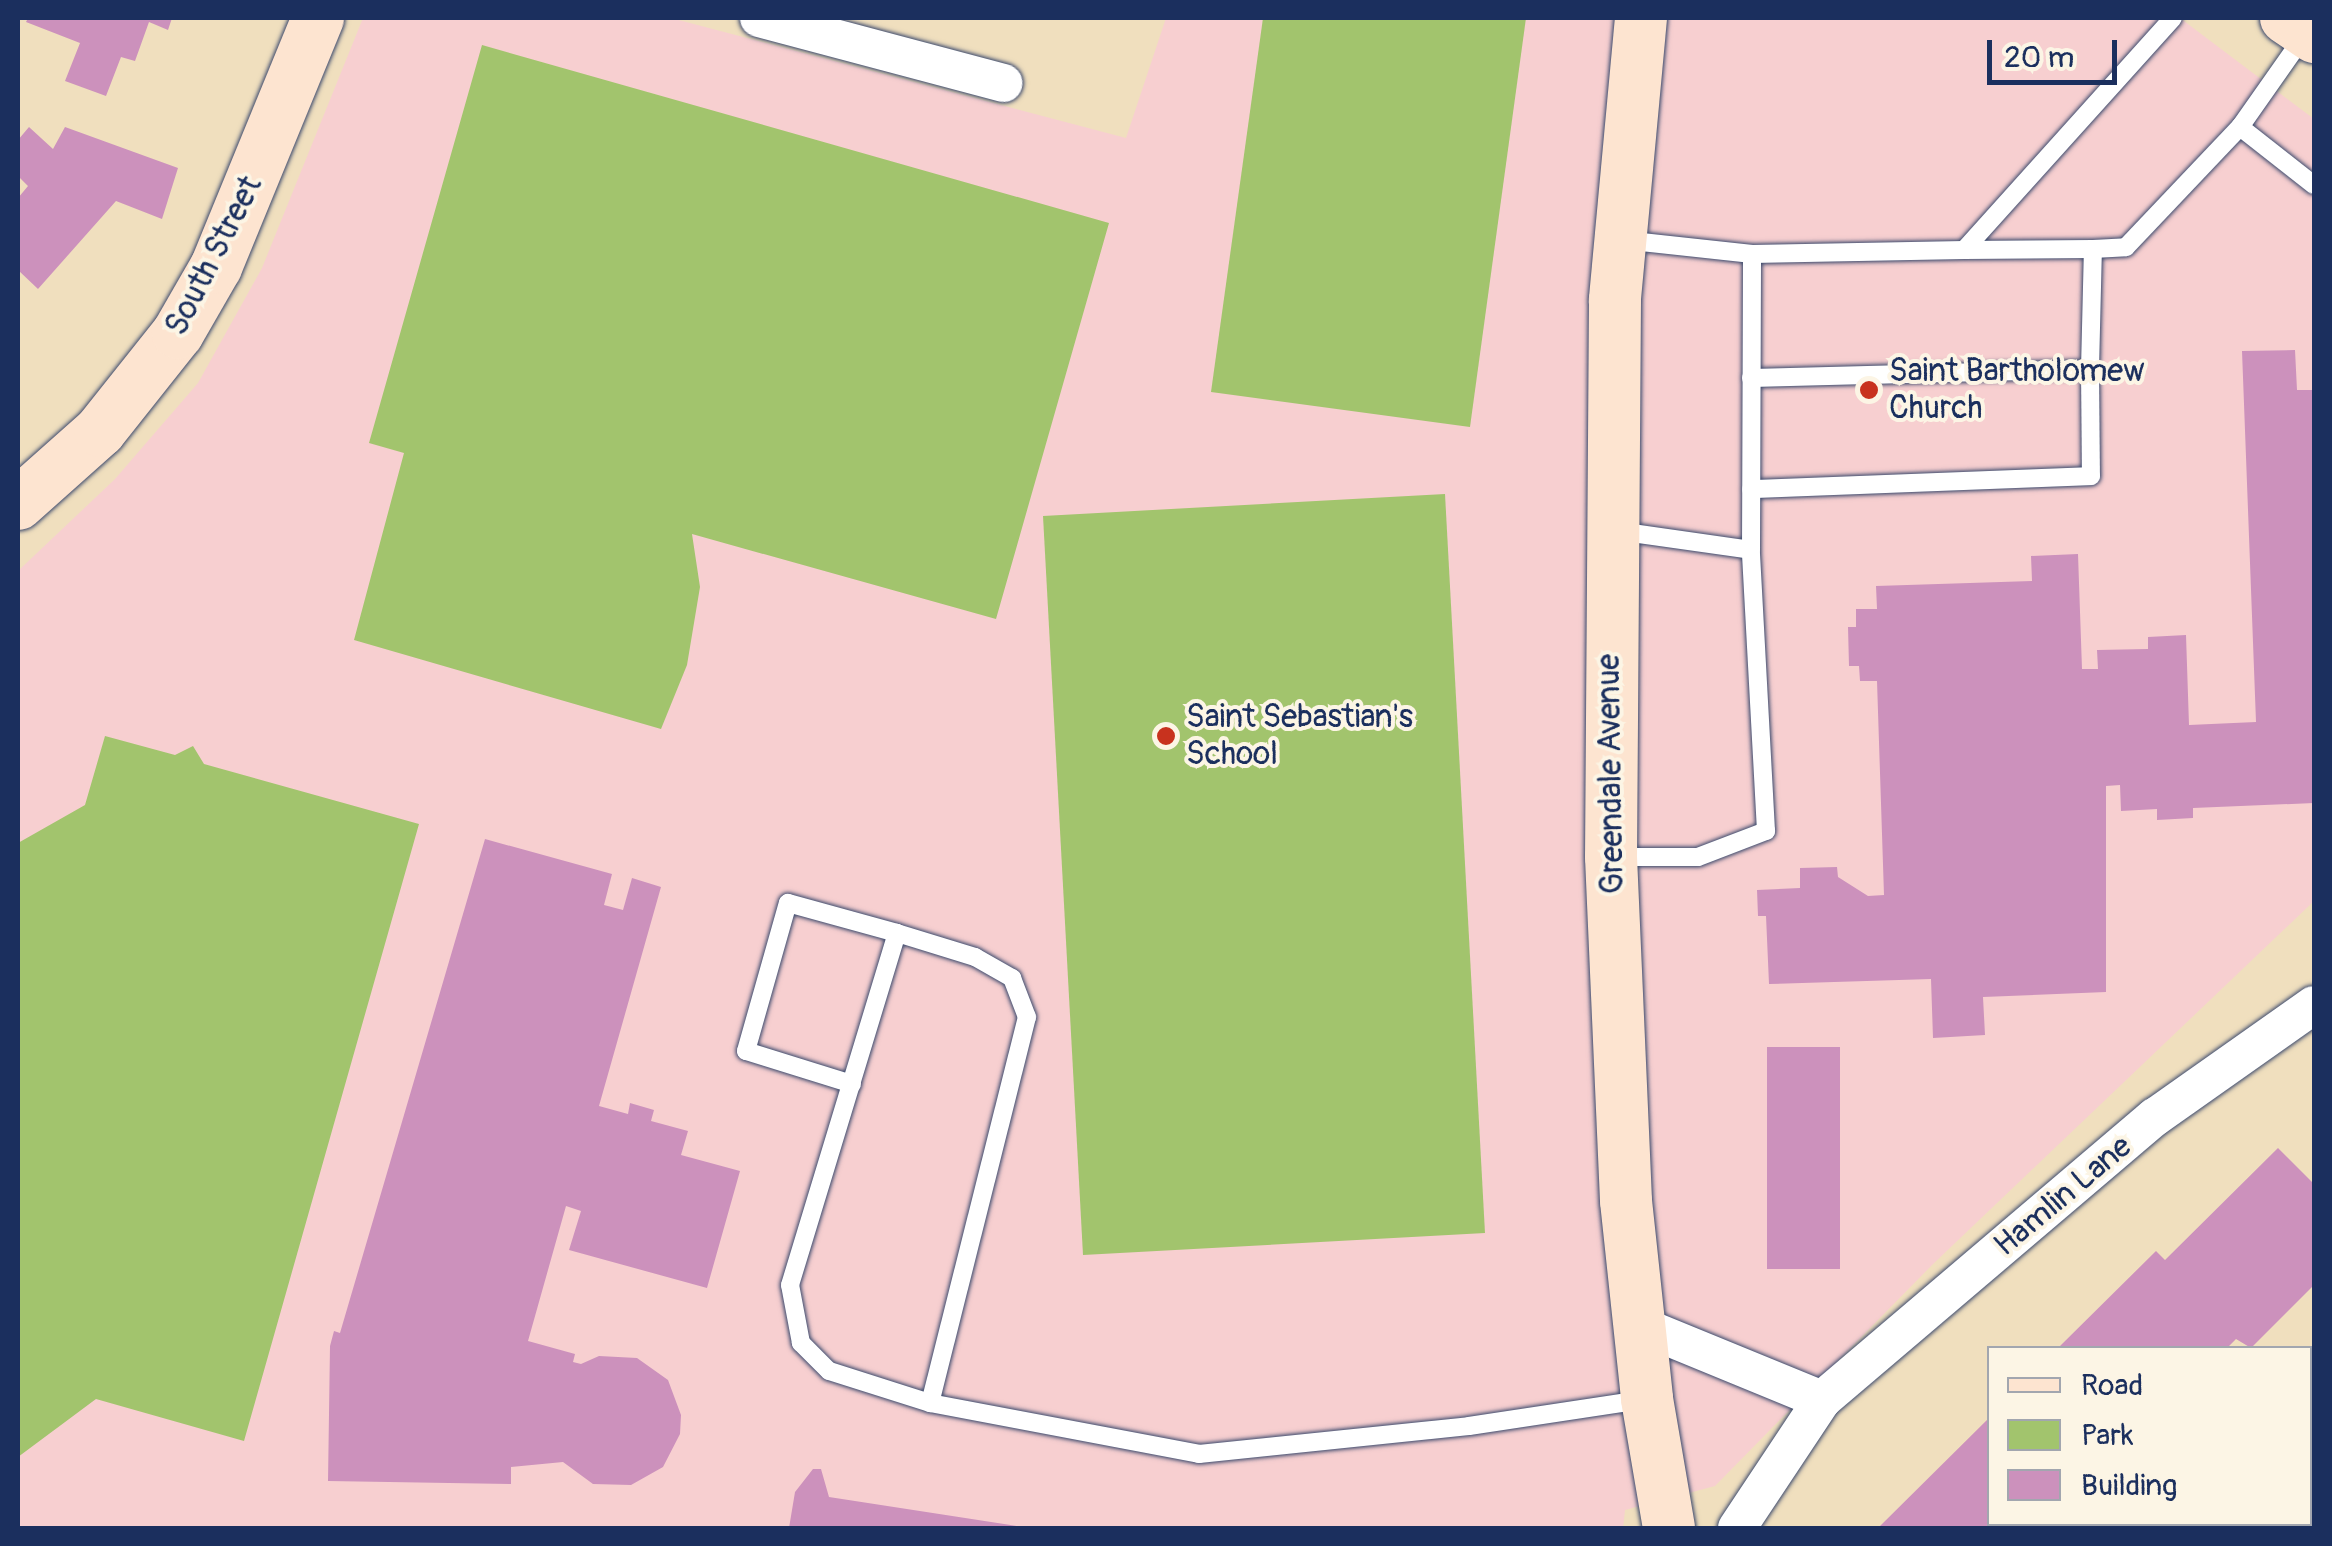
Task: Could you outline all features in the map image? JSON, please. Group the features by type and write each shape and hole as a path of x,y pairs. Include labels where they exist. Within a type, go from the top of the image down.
{"main road":[{"name":"South Street","path":"18,504 100,431 178,333 216,268 318,18"},
{"name":"Greendale Avenue","path":"1642,18 1621,240 1610,530 1611,856 1626,1201 1647,1399 1669,1528"}],"street":[{"path":"759,18 1004,83"},
{"name":"Hamlin Lane","path":"1737,1528 1822,1400 2155,1117 2314,1005"},
{"path":"1639,1325 1822,1400"}],"lane":[{"path":"1964,250 2173,18"},
{"path":"1621,240 1752,254 2126,247 2240,126 2302,29"},
{"path":"2240,126 2314,185"},
{"path":"1751,489 2091,476 2094,250"},
{"path":"1611,856 1698,856 1766,831 1751,550 1752,254"},
{"path":"1751,378 2090,370"},
{"path":"1610,530 1751,550"},
{"path":"852,1084 746,1051 788,903 975,957 1012,978 1027,1017 930,1403"},
{"path":"897,934 790,1285 801,1343 829,1371 930,1403 1198,1454 1468,1426 1647,1399"}],"shaded area":[{"name":"Saint Sebastian's School","path":"363,18 671,18 1126,138 1166,18 2180,18 2314,119 2314,901 1932,1265 1715,1486 1625,1510 1623,1528 18,1528 18,571 115,479 198,383 262,268"}],"green space":[{"path":"1263,18 1526,18 1470,427 1211,392"},
{"path":"482,45 1109,223 996,619 692,534 700,587 687,665 661,729 354,640 404,453 369,443"},
{"path":"1445,494 1485,1233 1083,1255 1043,516"},
{"path":"105,736 175,755 193,746 204,764 419,824 244,1441 96,1399 18,1457 18,843 85,805"}],"building":[{"path":"28,18 172,18 168,30 149,22 135,61 121,57 106,96 65,81 80,43 26,22"},
{"path":"29,127 53,149 65,127 178,168 162,219 116,201 38,289 18,270 18,198 28,186 18,176 18,140"},
{"path":"2295,350 2297,390 2314,390 2314,803 2193,808 2193,818 2157,820 2157,809 2121,811 2120,785 2106,786 2106,992 1983,997 1985,1035 1933,1038 1931,979 1769,984 1766,916 1758,916 1757,890 1800,888 1800,868 1837,867 1838,877 1868,896 1884,895 1877,681 1860,681 1859,666 1849,666 1848,627 1856,627 1856,609 1877,609 1876,586 2032,581 2031,556 2078,554 2082,669 2098,669 2097,650 2148,649 2148,637 2186,635 2189,725 2256,722 2242,351"},
{"path":"485,839 612,874 604,905 623,910 632,878 661,887 599,1106 628,1114 630,1103 654,1110 651,1121 688,1131 681,1155 740,1171 707,1288 569,1250 581,1211 566,1206 528,1341 575,1354 573,1362 581,1364 599,1356 637,1358 668,1380 681,1415 680,1434 663,1467 631,1485 593,1484 563,1462 511,1467 511,1484 328,1481 330,1346 334,1331 340,1333"},
{"path":"1767,1047 1840,1047 1840,1269 1767,1269"},
{"path":"2278,1148 2314,1184 2314,1285 2253,1346 2236,1339 2229,1346 2060,1346 2156,1251 2165,1260"},
{"path":"1987,1420 1987,1526 2048,1526 2046,1528 1878,1528"},
{"path":"813,1469 821,1469 829,1497 1030,1528 789,1528 795,1492"}],"place":[{"name":"Saint Bartholomew Church","path":"1869,390"},
{"name":"Saint Sebastian's School","path":"1166,736"}]}
